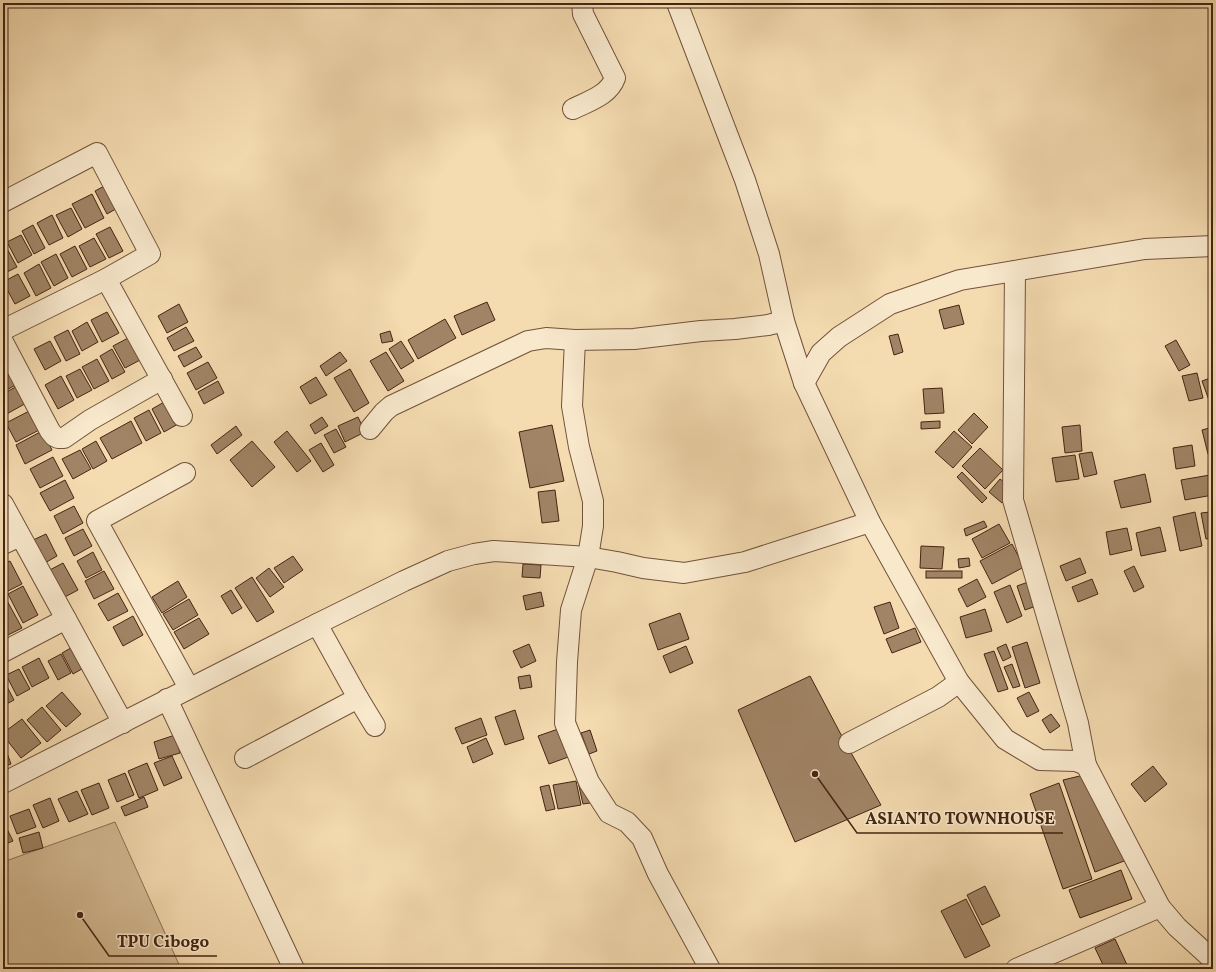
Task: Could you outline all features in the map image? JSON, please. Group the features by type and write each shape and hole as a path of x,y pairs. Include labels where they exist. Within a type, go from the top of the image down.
{"street":[{"path":"573,109 602,94 612,86 615,78 583,14 582,3"},
{"path":"677,3 745,180 769,254 784,321 804,383 870,522 959,682 1005,739 1040,760 1076,761 1086,765"},
{"path":"3,202 97,153 150,254 106,279 3,330"},
{"path":"804,383 821,353 839,338 890,304 960,280 1145,249 1213,246"},
{"path":"1014,271 1012,500 1078,723 1086,765 1160,907 1177,927 1213,960"},
{"path":"106,279 182,416"},
{"path":"370,429 391,406 528,341 546,338 575,340 634,339 701,331 735,329 784,321"},
{"path":"575,340 572,406 579,447 593,501 593,526 588,557 571,610 567,662 566,723 589,782 609,813 627,822 642,838 658,874 710,969"},
{"path":"3,342 50,430 54,436 58,438 64,438 90,420 162,379"},
{"path":"185,473 97,521 188,688"},
{"path":"3,504 11,540 66,620 123,723"},
{"path":"3,783 123,723 188,688 448,561 474,554 494,551 588,557 643,568 684,573 745,562 870,522"},
{"path":"3,652 66,620"},
{"path":"317,624 375,726"},
{"path":"849,743 938,697 959,682"},
{"path":"244,758 358,698"},
{"path":"167,700 294,969"},
{"path":"1016,969 1160,907"}],"shaded area":[{"path":"115,822 181,969 3,969 3,862"}],"building":[{"path":"108,184 121,206 107,214 95,191"},
{"path":"92,194 104,218 85,228 72,204"},
{"path":"71,208 82,229 68,237 56,215"},
{"path":"52,215 63,238 49,245 37,223"},
{"path":"33,225 45,248 34,254 22,231"},
{"path":"110,227 123,251 109,258 96,234"},
{"path":"21,235 32,255 18,263 7,242"},
{"path":"94,238 106,259 90,267 79,246"},
{"path":"4,243 17,267 3,274 3,244"},
{"path":"75,246 87,269 72,277 60,254"},
{"path":"56,254 68,278 54,286 41,262"},
{"path":"39,264 51,288 36,296 24,273"},
{"path":"18,274 30,296 15,304 3,282"},
{"path":"487,302 495,320 462,335 454,316"},
{"path":"179,304 188,322 167,333 158,316"},
{"path":"959,305 964,324 944,329 939,310"},
{"path":"107,312 119,333 102,342 91,320"},
{"path":"445,319 456,338 418,359 408,340"},
{"path":"87,322 98,342 82,351 72,331"},
{"path":"186,327 194,341 174,351 167,338"},
{"path":"68,330 80,354 66,361 54,337"},
{"path":"390,331 393,341 382,343 380,334"},
{"path":"898,334 903,352 894,355 889,336"},
{"path":"130,337 142,359 125,368 113,346"},
{"path":"1176,340 1190,365 1179,371 1165,346"},
{"path":"50,341 61,361 45,370 34,349"},
{"path":"401,341 414,361 401,369 389,349"},
{"path":"196,347 202,357 184,367 178,356"},
{"path":"112,349 125,372 112,379 100,356"},
{"path":"340,352 347,361 326,376 320,366"},
{"path":"386,352 404,381 388,391 370,361"},
{"path":"97,359 109,381 94,389 82,367"},
{"path":"208,362 217,378 196,390 187,373"},
{"path":"11,363 21,382 3,392 3,367"},
{"path":"80,369 92,390 77,398 66,376"},
{"path":"350,369 369,403 354,412 334,378"},
{"path":"1197,373 1203,398 1189,401 1182,376"},
{"path":"61,376 74,400 58,409 45,385"},
{"path":"316,377 327,395 310,404 300,387"},
{"path":"1213,377 1213,402 1210,403 1202,381"},
{"path":"218,381 224,393 204,404 198,392"},
{"path":"21,384 30,401 3,416 3,394"},
{"path":"942,388 944,413 925,414 923,389"},
{"path":"166,401 178,424 164,432 152,409"},
{"path":"33,409 43,428 16,442 6,423"},
{"path":"149,410 161,433 146,441 134,418"},
{"path":"974,413 988,427 972,444 958,430"},
{"path":"322,417 328,426 315,434 310,425"},
{"path":"358,417 365,432 345,442 338,426"},
{"path":"131,421 142,443 112,459 100,438"},
{"path":"940,421 940,428 921,429 921,422"},
{"path":"552,425 564,481 530,488 519,432"},
{"path":"1080,425 1082,451 1065,453 1062,427"},
{"path":"236,426 242,435 217,454 211,445"},
{"path":"1213,427 1213,453 1208,454 1202,430"},
{"path":"336,429 346,447 334,453 324,435"},
{"path":"42,431 52,450 25,464 16,445"},
{"path":"287,431 311,461 297,472 274,442"},
{"path":"954,431 972,447 953,468 935,452"},
{"path":"96,441 107,461 93,469 82,449"},
{"path":"252,441 275,467 252,487 230,460"},
{"path":"321,443 334,465 323,472 309,450"},
{"path":"1192,445 1195,466 1176,469 1173,448"},
{"path":"980,448 1003,470 985,489 962,466"},
{"path":"80,450 91,469 73,479 62,459"},
{"path":"1092,452 1097,474 1084,477 1079,454"},
{"path":"1075,455 1079,479 1056,482 1052,458"},
{"path":"53,457 63,476 40,488 30,469"},
{"path":"962,472 987,498 982,503 957,477"},
{"path":"1145,474 1151,502 1121,508 1114,481"},
{"path":"1210,475 1213,495 1185,500 1181,480"},
{"path":"1000,479 1013,489 1002,503 989,492"},
{"path":"65,480 74,498 50,511 40,493"},
{"path":"555,490 559,521 542,523 538,492"},
{"path":"74,506 83,523 63,534 54,516"},
{"path":"1195,512 1202,546 1180,551 1173,517"},
{"path":"1210,512 1213,538 1206,539 1201,513"},
{"path":"984,521 987,527 966,536 964,529"},
{"path":"999,524 1010,543 982,558 972,539"},
{"path":"1160,527 1166,551 1141,556 1136,533"},
{"path":"1127,528 1132,550 1110,555 1106,532"},
{"path":"83,529 92,546 74,556 65,538"},
{"path":"46,534 57,556 43,564 31,541"},
{"path":"1012,544 1024,567 992,584 980,561"},
{"path":"921,546 944,547 942,569 920,568"},
{"path":"93,552 102,570 86,578 77,561"},
{"path":"293,556 303,570 284,583 274,568"},
{"path":"969,558 970,566 959,568 958,559"},
{"path":"1080,558 1086,573 1066,581 1060,566"},
{"path":"10,561 22,584 6,592 3,585 3,564"},
{"path":"63,563 78,590 61,599 46,572"},
{"path":"523,564 541,565 540,578 522,577"},
{"path":"1134,566 1144,587 1134,592 1124,571"},
{"path":"269,568 284,587 270,597 256,578"},
{"path":"104,571 114,589 94,599 85,581"},
{"path":"926,571 962,571 962,578 926,578"},
{"path":"252,577 274,612 257,622 235,588"},
{"path":"977,579 986,597 967,607 958,589"},
{"path":"1092,579 1098,594 1078,602 1072,587"},
{"path":"178,581 187,597 162,613 152,597"},
{"path":"1031,581 1039,605 1025,610 1017,586"},
{"path":"1010,585 1022,616 1007,623 994,592"},
{"path":"23,586 38,615 23,623 8,594"},
{"path":"231,590 242,608 232,614 221,596"},
{"path":"541,592 544,606 526,610 523,596"},
{"path":"118,593 128,611 108,621 98,604"},
{"path":"5,597 22,628 4,637 3,598"},
{"path":"189,599 198,615 173,630 163,614"},
{"path":"890,602 899,628 884,634 874,607"},
{"path":"985,609 992,631 966,638 960,617"},
{"path":"680,613 689,639 658,650 649,624"},
{"path":"133,616 143,635 123,646 113,627"},
{"path":"199,618 209,634 184,649 174,632"},
{"path":"915,628 921,642 892,653 886,639"},
{"path":"1027,642 1040,683 1025,688 1012,647"},
{"path":"529,644 536,661 521,668 513,651"},
{"path":"1006,644 1011,657 1003,661 997,648"},
{"path":"76,645 87,666 73,674 62,653"},
{"path":"686,646 693,663 670,673 663,656"},
{"path":"994,651 1008,689 998,692 984,654"},
{"path":"61,654 71,673 58,680 48,661"},
{"path":"39,658 49,678 32,687 22,667"},
{"path":"1012,664 1020,686 1013,688 1004,667"},
{"path":"19,669 30,689 17,696 6,675"},
{"path":"530,675 532,687 520,689 518,677"},
{"path":"810,676 846,744 881,805 795,842 738,710"},
{"path":"3,679 14,700 3,706"},
{"path":"62,692 81,714 66,727 46,706"},
{"path":"1029,692 1039,711 1027,717 1017,698"},
{"path":"42,707 61,730 47,742 27,720"},
{"path":"515,710 524,739 505,745 495,717"},
{"path":"1051,714 1060,726 1050,733 1042,720"},
{"path":"481,718 487,735 462,744 455,728"},
{"path":"22,719 41,743 21,758 3,733"},
{"path":"561,728 571,756 549,764 538,736"},
{"path":"590,730 597,751 589,754 581,733"},
{"path":"175,735 180,753 159,759 154,742"},
{"path":"486,738 493,754 473,763 467,747"},
{"path":"3,742 11,764 3,767"},
{"path":"172,756 182,778 164,786 154,763"},
{"path":"147,763 158,790 139,798 128,771"},
{"path":"1153,766 1167,784 1145,802 1131,784"},
{"path":"125,773 134,795 117,802 108,780"},
{"path":"1088,774 1132,858 1095,872 1063,780"},
{"path":"576,781 581,805 558,809 553,785"},
{"path":"586,781 590,803 583,804 578,782"},
{"path":"99,783 109,808 92,815 81,790"},
{"path":"1059,783 1092,879 1063,889 1030,794"},
{"path":"549,785 555,809 546,811 540,787"},
{"path":"77,791 88,814 69,822 58,799"},
{"path":"144,797 148,807 125,816 121,807"},
{"path":"50,798 59,821 43,828 33,805"},
{"path":"29,809 36,827 17,834 10,816"},
{"path":"3,821 13,841 3,845"},
{"path":"39,832 43,848 23,853 19,838"},
{"path":"1121,870 1132,899 1080,918 1069,890"},
{"path":"985,886 1000,916 982,925 967,895"},
{"path":"966,899 990,946 965,958 941,911"},
{"path":"1115,939 1128,967 1125,969 1105,969 1095,948"}],"place":[{"name":"ASIANTO TOWNHOUSE","path":"815,774"},
{"name":"TPU Cibogo","path":"80,915"}]}
